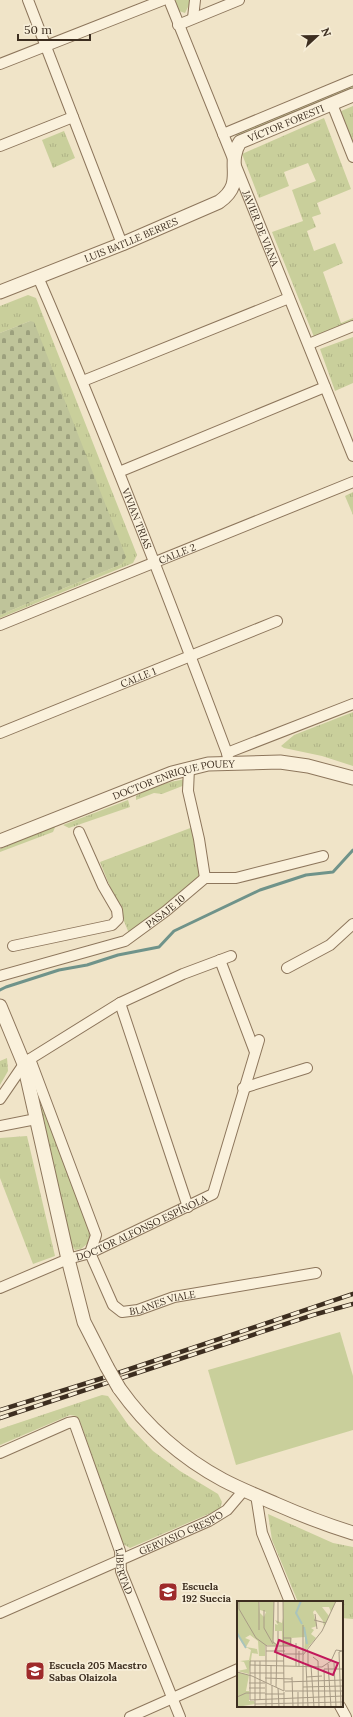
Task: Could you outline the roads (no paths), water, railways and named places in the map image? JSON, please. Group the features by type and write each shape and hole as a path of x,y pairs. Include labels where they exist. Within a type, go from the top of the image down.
{"street":[{"path":"28,0 122,244"},
{"path":"0,64 163,0"},
{"name":"JAVIER DE VIANA","path":"169,0 353,456"},
{"path":"193,18 195,0"},
{"path":"178,25 239,0"},
{"name":"VÍCTOR FORESTI","path":"224,134 353,80"},
{"name":"VÍCTOR FORESTI","path":"234,163 234,153 240,142 353,95"},
{"path":"332,104 353,157"},
{"path":"0,146 73,117"},
{"name":"LUIS BATLLE BERRES","path":"0,292 208,208 226,197 231,192 235,175 234,163"},
{"name":"VIVIAN TRIAS","path":"38,277 83,381 119,472 191,655 228,758"},
{"path":"83,381 289,298"},
{"path":"309,344 353,326"},
{"path":"119,472 325,387"},
{"name":"CALLE 2","path":"0,625 353,482"},
{"name":"CALLE 1","path":"0,733 277,621"},
{"path":"228,758 353,704"},
{"name":"DOCTOR ENRIQUE POUEY","path":"0,841 172,772 228,758 308,766 353,778"},
{"path":"189,768 188,791 199,839 205,878 236,878 323,856"},
{"path":"13,946 112,925 118,919 117,910 103,886 79,832"},
{"name":"PASAJE 10","path":"2,975 125,941 166,911 205,878"},
{"path":"287,968 330,945 353,924"},
{"path":"0,1099 27,1061 120,1003 183,974 231,956"},
{"path":"220,960 255,1052"},
{"path":"120,1003 188,1207"},
{"path":"0,1006 18,1048 27,1061 96,1235 90,1253"},
{"name":"DOCTOR ALFONSO ESPÍNOLA","path":"0,1288 68,1259 90,1253 213,1194 243,1088 259,1040"},
{"path":"27,1061 36,1119 84,1322 119,1388 144,1421 202,1467 223,1480 250,1493 323,1523 353,1533"},
{"path":"243,1088 307,1068"},
{"path":"0,1126 36,1119"},
{"name":"BLANES VIALE","path":"90,1253 113,1305 122,1312 138,1310 174,1297 316,1273"},
{"name":"LIBERTAD","path":"0,1453 68,1422 74,1422 120,1551 121,1571 180,1717"},
{"path":"250,1493 262,1533 290,1601"},
{"name":"GERVASIO CRESPO","path":"0,1613 209,1521 250,1493"},
{"path":"130,1717 237,1669"},
{"path":"341,1707 346,1717"}],"waterway":[{"path":"0,990 59,970 87,965 118,955 159,947 174,931 260,890 306,875 333,872 353,850"}],"railway":[{"path":"0,1410 103,1378 353,1294"},
{"path":"0,1418 313,1315 353,1304"}],"place":[{"name":"Escuela 192 Suecia","path":"168,1592"},
{"name":"Escuela 205 Maestro Sabas Olaizola","path":"35,1671"}]}
